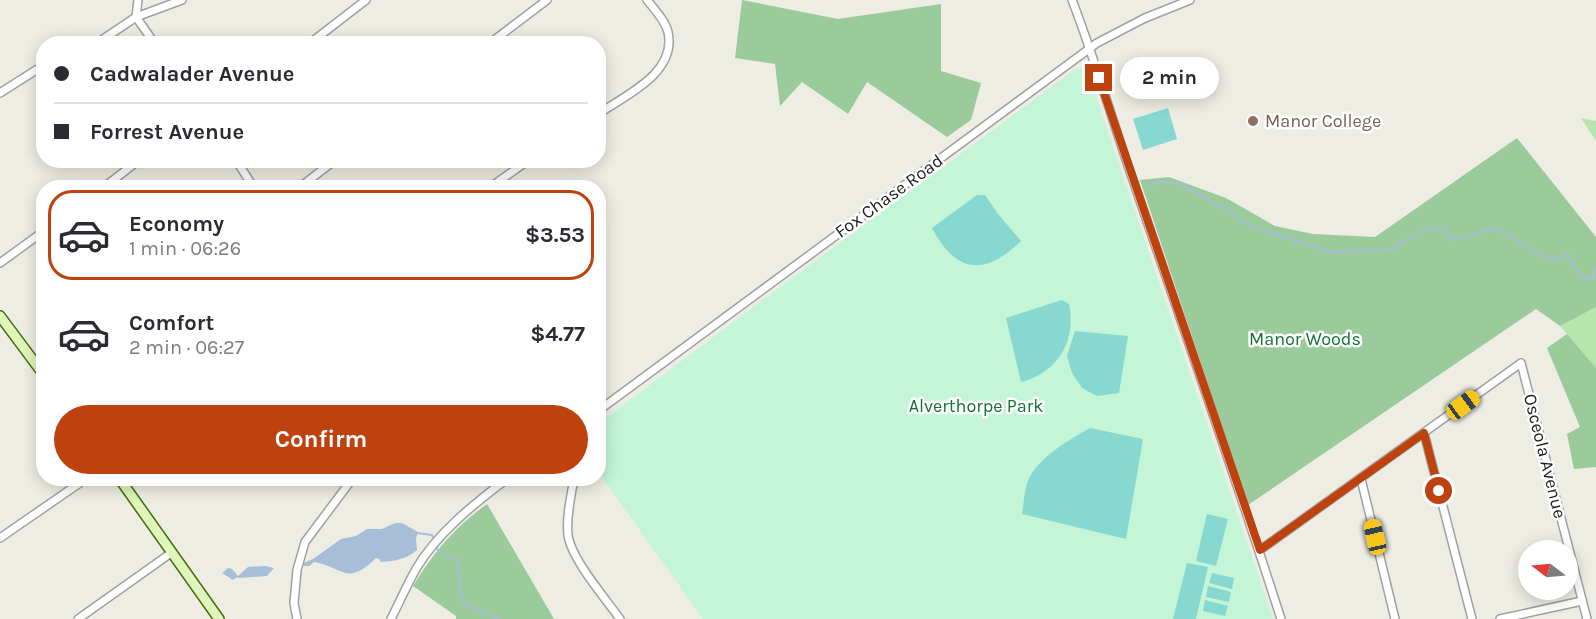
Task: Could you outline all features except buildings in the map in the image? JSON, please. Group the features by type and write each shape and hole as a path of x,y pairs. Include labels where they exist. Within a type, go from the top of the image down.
{"street":[{"path":"138,0 136,17 149,36"},
{"path":"108,36 136,17 182,0"},
{"path":"319,36 366,0"},
{"path":"500,36 547,0"},
{"path":"606,109 654,76 664,63 668,32 661,18 647,0"},
{"path":"1071,0 1090,49 1260,550 1281,619"},
{"name":"Fox Chase Road","path":"606,405 1097,43 1145,18 1190,0"},
{"path":"0,93 36,70"},
{"path":"113,180 129,168"},
{"path":"309,180 325,168"},
{"path":"500,180 518,168"},
{"path":"0,263 36,237"},
{"path":"0,316 36,364"},
{"name":"Osceola Avenue","path":"1424,433 1521,363 1587,619"},
{"path":"1260,550 1424,433 1472,619"},
{"path":"1361,479 1395,619"},
{"path":"0,538 75,486"},
{"path":"125,486 219,619"},
{"path":"297,619 294,603 297,570 304,542 347,486"},
{"path":"391,619 417,568 440,537 498,486"},
{"path":"573,486 567,519 568,538 578,559 620,619"},
{"path":"78,619 171,553"},
{"path":"1500,619 1582,601"}],"green space":[{"path":"742,0 838,19 941,4 941,71 981,83 971,120 947,137 867,82 848,114 802,82 780,106 775,64 735,58"},
{"name":"Alverthorpe Park","path":"1081,67 1087,70 1273,619 703,619 606,483 606,418"},
{"path":"1581,118 1596,121 1596,141"},
{"name":"Manor Woods","path":"1517,138 1596,237 1596,307 1560,326 1536,309 1248,505 1140,180 1169,177 1226,198 1275,226 1313,234 1375,237"},
{"path":"1596,307 1596,368 1560,326"},
{"path":"1567,334 1596,368 1596,467 1574,469 1567,434 1580,427 1547,348"},
{"path":"487,504 554,619 456,619 456,616 413,586 446,541"}],"shaded area":[{"path":"1168,108 1177,139 1143,150 1133,119"},
{"path":"977,195 985,195 1021,241 1008,253 983,265 972,265 951,254 932,228"},
{"path":"1062,300 1069,304 1071,318 1067,343 1062,354 1045,371 1021,382 1006,318"},
{"path":"1075,331 1128,336 1119,393 1097,396 1082,388 1072,373 1067,356"},
{"path":"1090,428 1143,439 1126,539 1022,514 1025,493 1032,473 1055,450"},
{"path":"1207,514 1228,519 1216,566 1196,561"},
{"path":"395,523 402,523 418,532 417,550 409,556 381,562 376,558 358,572 351,573 314,562 309,566 303,566 304,563 341,539 356,536 367,529 382,529"},
{"path":"1187,563 1208,567 1196,619 1173,619"},
{"path":"248,567 274,568 267,576 237,577 233,580 222,573 228,568 238,576"},
{"path":"1212,573 1234,578 1232,589 1209,583"},
{"path":"1208,586 1231,592 1229,602 1206,597"},
{"path":"1205,600 1228,606 1225,616 1203,611"}],"waterway":[{"path":"1148,186 1160,181 1179,184 1252,226 1329,252 1392,249 1422,231 1443,228 1453,240 1495,228 1552,261 1567,254 1583,279 1593,279 1596,267"},
{"path":"417,533 432,535 438,551 456,559 461,594 466,606 499,619"}],"place":[{"name":"Manor College","path":"1253,121"}],"route":[{"path":"1099,78 1260,550 1424,433 1439,491"}]}
